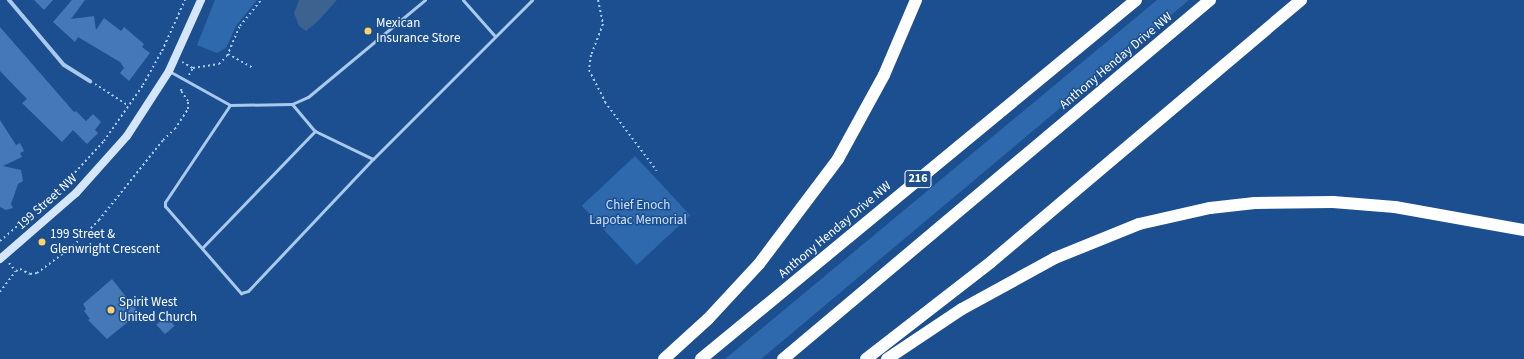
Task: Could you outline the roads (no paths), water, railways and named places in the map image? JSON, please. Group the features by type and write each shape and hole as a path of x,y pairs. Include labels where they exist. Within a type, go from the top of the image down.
{"highway":[{"path":"664,359 708,318 759,264 838,159 884,75 916,0"},
{"name":"Anthony Henday Drive NW","path":"701,359 1136,0"},
{"name":"Anthony Henday Drive NW","path":"783,359 1210,0"},
{"path":"866,359 991,262 1301,0"},
{"path":"887,359 962,309 1055,258 1139,224 1210,208 1255,203 1332,202 1395,207 1524,230"}],"main road":[{"name":"199 Street NW","path":"2,258 48,220 91,178 127,136 169,71 201,0"}],"street":[{"path":"9,0 64,65 90,82"}],"lane":[{"path":"169,71 230,105 292,104 308,97 425,0"},
{"path":"463,0 495,36"},
{"path":"230,105 164,202 165,206 241,293 248,291 373,159 532,0"},
{"path":"292,104 315,131 373,159"},
{"path":"202,248 315,131"}],"place":[{"name":"Mexican Insurance Store","path":"368,31"},
{"name":"199 Street & Glenwright Crescent","path":"42,242"},
{"name":"Spirit West United Church","path":"111,310"}],"park label":[{"name":"Chief Enoch Lapotac Memorial","path":"638,214"}]}
